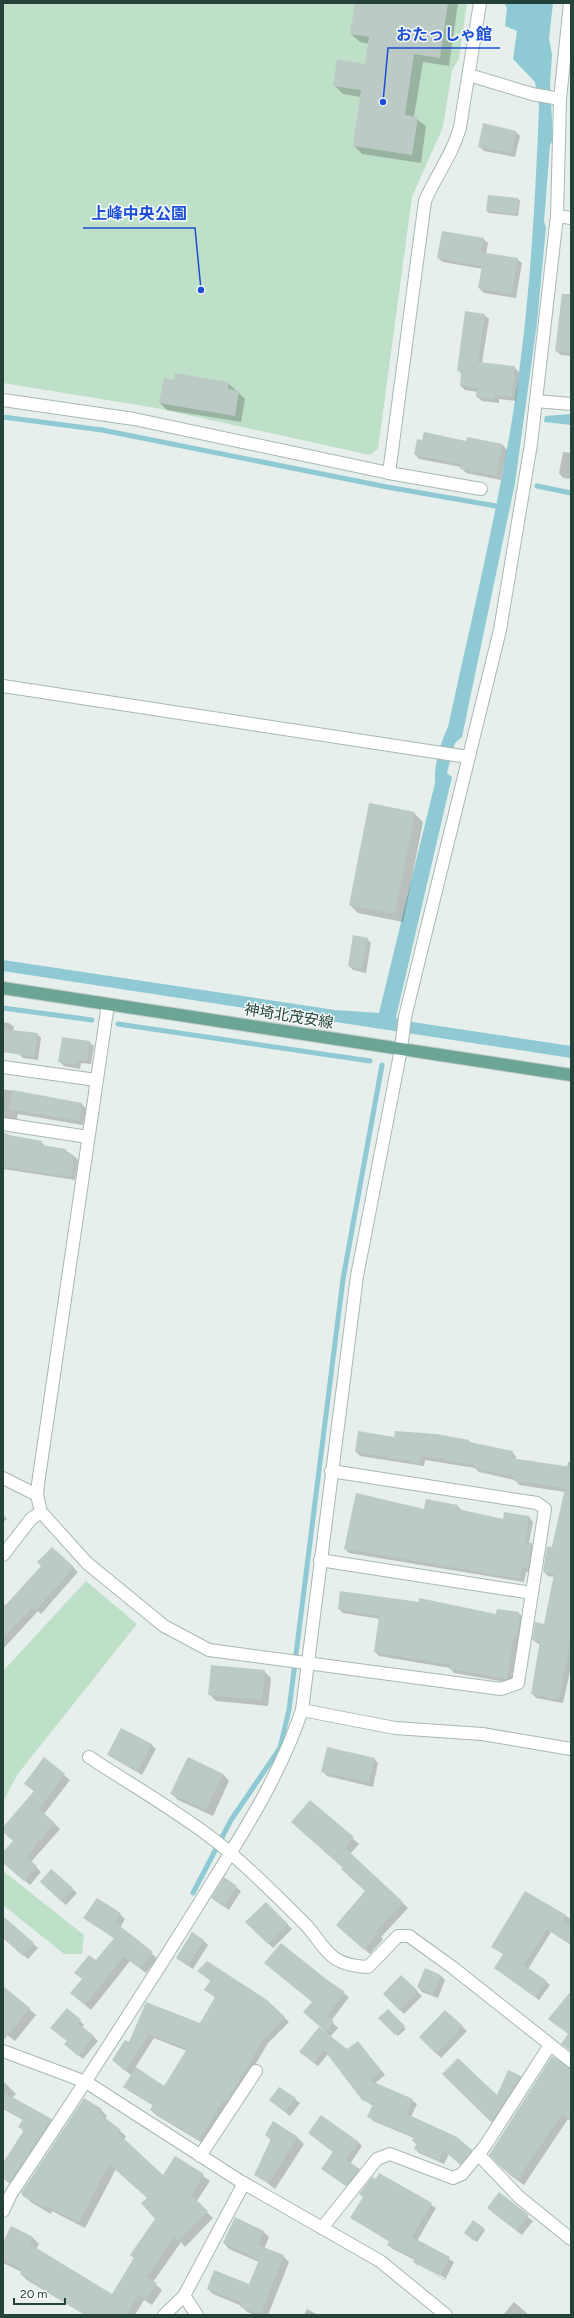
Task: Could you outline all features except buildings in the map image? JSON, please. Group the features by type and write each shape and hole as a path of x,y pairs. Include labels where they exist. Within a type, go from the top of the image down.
{"main road":[{"name":"神埼北茂安線","path":"3,988 571,1075"}],"street":[{"path":"389,473 425,202 432,184 455,146 469,75 480,3"},
{"path":"3,2211 11,2194 86,2082 230,1853 268,1789 290,1745 302,1710 331,1471 357,1276 401,1049 405,1017 500,630 536,401 557,216 558,99 570,3"},
{"path":"469,75 532,94 558,99"},
{"path":"557,216 571,218"},
{"path":"3,400 134,419 389,473 481,489"},
{"path":"536,401 571,404"},
{"path":"3,686 468,757"},
{"path":"108,1004 37,1495 41,1512 87,1563 164,1626 209,1650 287,1659 501,1689 518,1683 545,1509 537,1503 331,1471"},
{"path":"3,1067 96,1080"},
{"path":"3,1124 88,1137"},
{"path":"3,1478 37,1495"},
{"path":"3,1555 31,1519 41,1512"},
{"path":"320,1560 532,1593"},
{"path":"302,1710 395,1728 482,1734 571,1749"},
{"path":"89,1757 213,1839 305,1922 324,1950 338,1960 352,1966 368,1966 398,1936 409,1936 452,1967 571,2061"},
{"path":"322,2228 377,2159 390,2154 452,2178 462,2174 478,2154 550,2044"},
{"path":"3,2052 86,2082 244,2183 380,2261 446,2315"},
{"path":"200,2156 256,2071"},
{"path":"478,2154 519,2198 571,2239"},
{"path":"164,2315 184,2296 244,2183"},
{"path":"184,2296 197,2315"}],"green space":[{"path":"3,3 467,3 459,59 452,70 443,127 412,197 378,449 370,455 156,408 3,383"},
{"path":"86,1581 137,1624 17,1775 3,1802 3,1671"},
{"path":"3,1871 84,1935 82,1954 64,1954 3,1905"}],"water":[{"path":"504,3 553,3 549,38 552,55 550,83 553,140 550,145 544,222 546,227 537,323 515,483 462,737 455,743 447,773 452,777 396,1017 399,1020 571,1046 571,1058 3,971 3,960 335,1010 379,1013 435,783 435,768 438,754 448,727 482,574 512,420 523,342 533,224 539,106 535,82 513,59 517,31 505,26 507,8"},
{"path":"571,414 571,425 544,422 545,416"}],"waterway":[{"path":"3,417 102,430 387,487 502,507"},
{"path":"537,486 571,493"},
{"path":"3,1008 92,1020"},
{"path":"118,1024 370,1061"},
{"path":"193,1893 231,1820 280,1748 289,1710 343,1279 382,1065"}],"place":[{"name":"おたっしゃ館","path":"383,102"},
{"name":"上峰中央公園","path":"201,290"}]}
